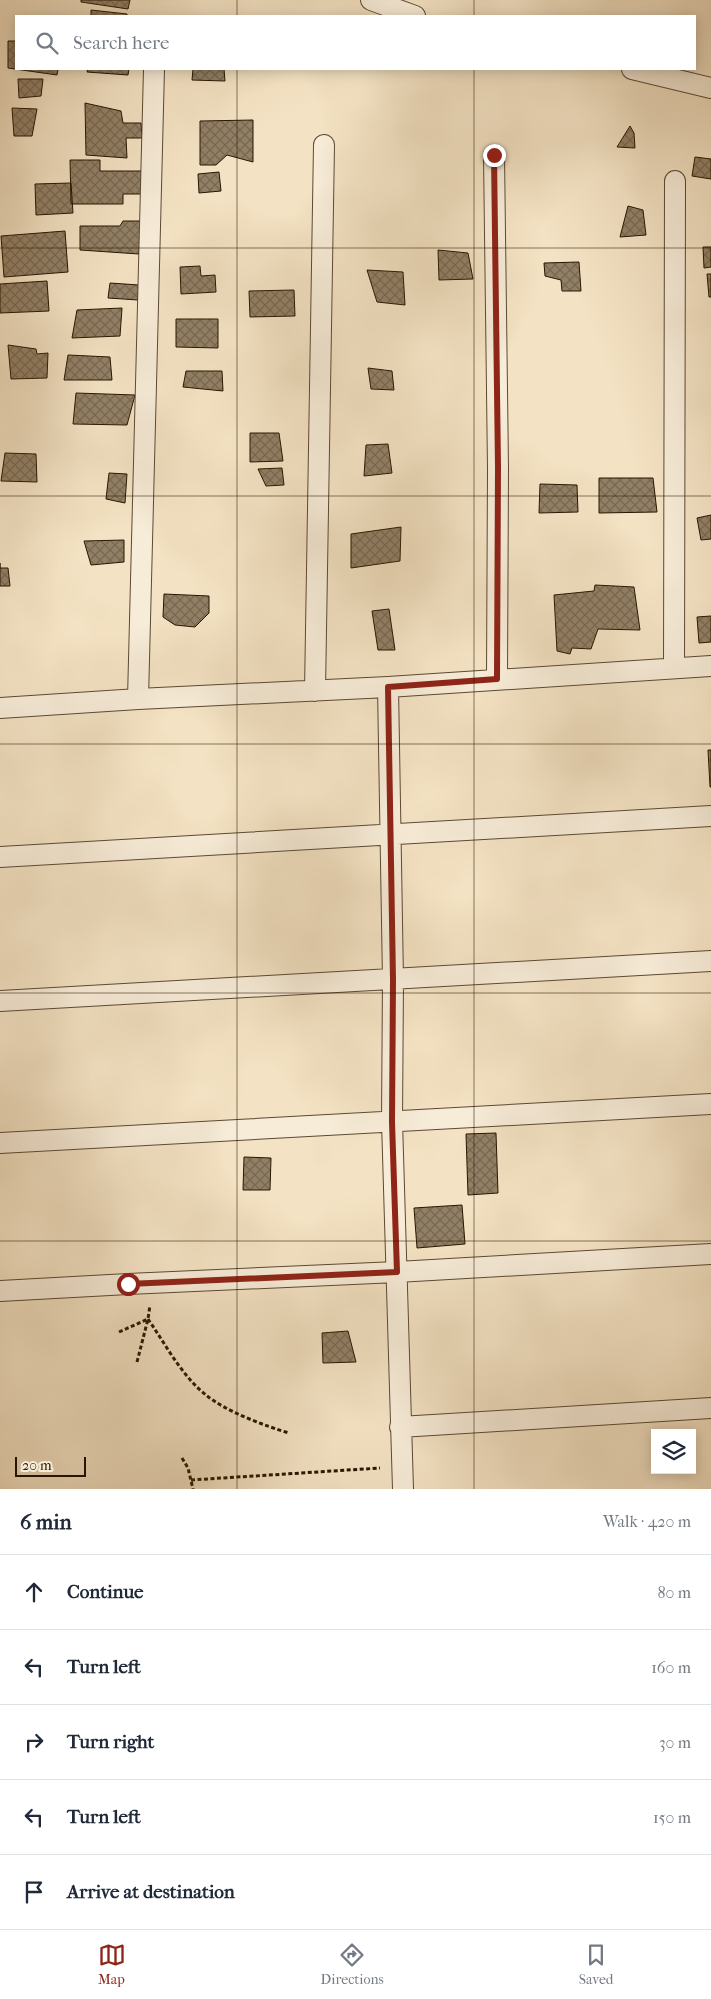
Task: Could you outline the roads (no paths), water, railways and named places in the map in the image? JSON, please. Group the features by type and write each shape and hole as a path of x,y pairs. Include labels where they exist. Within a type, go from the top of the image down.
{"street":[{"path":"371,0 412,15"},
{"path":"138,699 154,70"},
{"path":"636,70 711,88"},
{"path":"315,691 324,145"},
{"path":"494,155 498,468 497,679"},
{"path":"674,668 675,181"},
{"path":"0,708 138,699 388,687 711,666"},
{"path":"388,687 393,980 392,1122 402,1489"},
{"path":"0,856 711,816"},
{"path":"0,1001 711,961"},
{"path":"0,1143 711,1104"},
{"path":"0,1292 711,1254"},
{"path":"400,1427 711,1408"}]}
